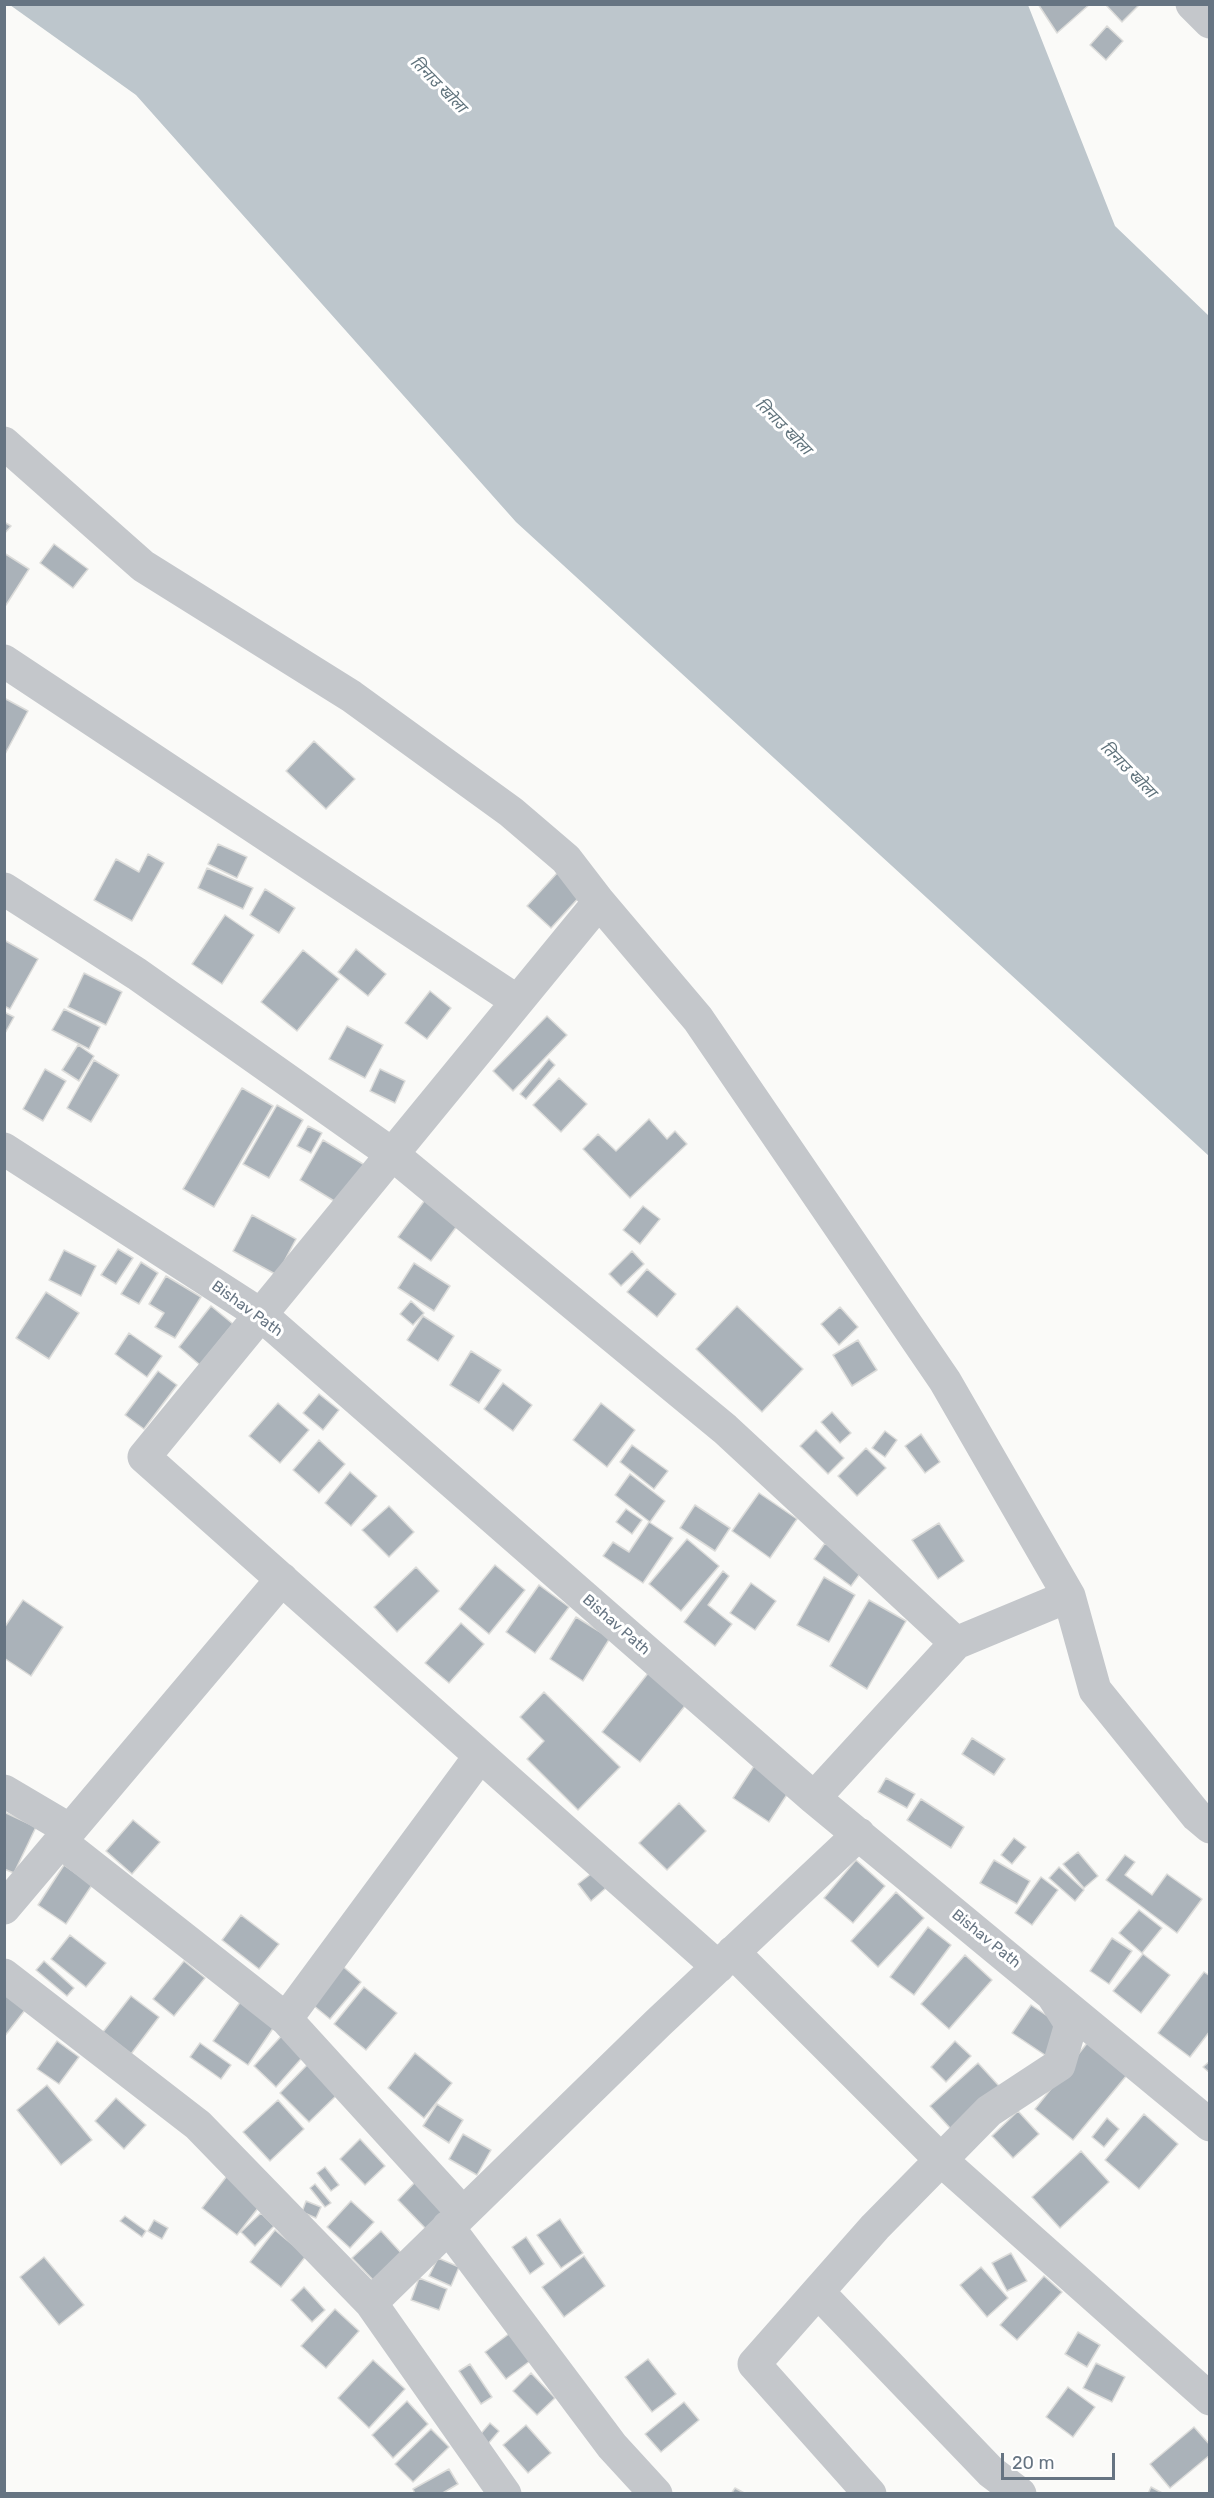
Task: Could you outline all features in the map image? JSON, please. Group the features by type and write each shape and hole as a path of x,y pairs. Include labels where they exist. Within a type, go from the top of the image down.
{"street":[{"path":"1192,4 1209,22"},
{"path":"4,443 143,566 351,696 511,812 566,859 599,902 698,1019 938,1371 1069,1596 1095,1690 1197,1816 1209,1827"},
{"path":"4,662 517,1001"},
{"path":"4,889 137,974 392,1154 725,1429 957,1643"},
{"path":"599,902 144,1457 480,1756 726,1959 941,2160 1209,2399"},
{"name":"Bishav Path","path":"4,1149 260,1314 814,1798 1209,2125"},
{"path":"4,1908 282,1579"},
{"path":"814,1798 957,1643 1069,1596"},
{"path":"286,2019 480,1756"},
{"path":"4,1791 65,1836 286,2019 456,2220 612,2446 656,2493"},
{"path":"371,2303 726,1959 859,1834"},
{"path":"4,1975 198,2125 371,2303 506,2493"},
{"path":"870,2493 754,2364 875,2227 989,2111 1059,2065 1071,2024 1051,1992"},
{"path":"818,2292 991,2472 1020,2493"}],"water":[{"name":"तिनाउ खोला","path":"10,5 1028,5 1115,226 1209,316 1209,1156 516,522 136,95"}],"building":[{"path":"1038,4 1090,4 1057,33"},
{"path":"1105,4 1140,4 1122,22"},
{"path":"1107,26 1123,41 1106,60 1090,45"},
{"path":"4,522 11,526 4,534"},
{"path":"54,544 88,569 73,588 40,563"},
{"path":"4,553 29,569 6,605 4,604"},
{"path":"4,698 28,711 4,756"},
{"path":"314,741 355,779 326,809 286,771"},
{"path":"218,844 247,857 237,878 208,864"},
{"path":"148,854 164,863 132,921 94,900 116,859 139,872"},
{"path":"207,868 253,888 243,909 198,888"},
{"path":"559,871 583,893 551,928 527,906"},
{"path":"265,889 295,908 279,933 250,915"},
{"path":"225,915 254,935 222,984 192,964"},
{"path":"4,940 38,959 10,1009 4,1006"},
{"path":"356,949 386,974 368,996 338,972"},
{"path":"303,950 339,979 297,1031 261,1002"},
{"path":"84,973 122,992 106,1025 68,1007"},
{"path":"430,991 451,1008 427,1039 405,1023"},
{"path":"64,1009 100,1027 89,1049 52,1030"},
{"path":"4,1012 14,1017 4,1035"},
{"path":"547,1016 567,1035 513,1091 493,1071"},
{"path":"347,1026 383,1045 365,1078 329,1059"},
{"path":"78,1045 94,1056 79,1081 62,1070"},
{"path":"549,1059 555,1065 526,1099 520,1094"},
{"path":"94,1060 119,1075 91,1122 67,1108"},
{"path":"45,1069 66,1081 43,1121 23,1109"},
{"path":"380,1069 405,1081 395,1103 370,1091"},
{"path":"559,1078 587,1104 561,1132 533,1105"},
{"path":"242,1088 273,1106 214,1207 183,1189"},
{"path":"277,1105 303,1120 269,1178 243,1164"},
{"path":"649,1119 667,1139 675,1131 687,1144 630,1198 583,1149 598,1134 616,1151"},
{"path":"308,1126 322,1133 311,1153 297,1146"},
{"path":"323,1140 368,1167 344,1207 300,1180"},
{"path":"430,1193 463,1218 431,1261 398,1237"},
{"path":"643,1206 660,1219 640,1244 623,1230"},
{"path":"252,1215 296,1239 277,1275 233,1251"},
{"path":"118,1249 133,1258 116,1284 101,1275"},
{"path":"64,1250 96,1266 81,1296 49,1280"},
{"path":"632,1251 644,1264 621,1286 609,1274"},
{"path":"141,1262 158,1273 139,1304 121,1294"},
{"path":"414,1263 450,1286 434,1311 398,1288"},
{"path":"647,1269 676,1294 657,1317 627,1292"},
{"path":"166,1276 201,1297 175,1338 155,1327 164,1313 149,1304"},
{"path":"46,1292 79,1313 49,1359 16,1338"},
{"path":"411,1301 424,1313 413,1325 400,1314"},
{"path":"211,1306 233,1324 200,1365 179,1347"},
{"path":"737,1306 803,1369 762,1412 696,1349"},
{"path":"840,1307 858,1327 839,1345 821,1324"},
{"path":"423,1316 454,1336 438,1361 407,1340"},
{"path":"129,1333 162,1356 147,1377 115,1354"},
{"path":"858,1340 877,1370 852,1386 833,1355"},
{"path":"471,1351 501,1370 479,1403 450,1385"},
{"path":"158,1371 177,1385 144,1429 125,1415"},
{"path":"503,1383 532,1405 513,1431 484,1409"},
{"path":"319,1394 339,1410 323,1430 303,1413"},
{"path":"278,1403 309,1430 280,1463 249,1436"},
{"path":"601,1403 635,1430 607,1467 573,1440"},
{"path":"832,1412 851,1433 840,1443 821,1422"},
{"path":"816,1430 844,1458 828,1474 800,1446"},
{"path":"885,1431 897,1440 885,1457 872,1448"},
{"path":"921,1434 940,1462 925,1473 905,1446"},
{"path":"319,1440 345,1464 319,1493 293,1470"},
{"path":"632,1445 668,1471 654,1489 620,1462"},
{"path":"866,1448 886,1468 857,1496 838,1476"},
{"path":"350,1472 377,1496 351,1526 325,1503"},
{"path":"630,1474 665,1501 650,1522 615,1495"},
{"path":"759,1493 797,1519 770,1558 732,1531"},
{"path":"695,1505 730,1528 715,1551 680,1528"},
{"path":"389,1506 414,1532 389,1557 362,1530"},
{"path":"626,1509 642,1520 632,1534 616,1522"},
{"path":"649,1522 673,1538 643,1583 603,1556 613,1542 629,1552"},
{"path":"939,1523 964,1561 938,1579 912,1540"},
{"path":"687,1539 719,1566 681,1611 649,1584"},
{"path":"825,1543 862,1571 851,1586 814,1559"},
{"path":"495,1565 525,1590 489,1634 459,1609"},
{"path":"416,1567 439,1591 397,1632 374,1607"},
{"path":"723,1571 729,1576 708,1605 732,1624 715,1646 684,1622"},
{"path":"824,1577 855,1595 829,1642 797,1625"},
{"path":"751,1583 776,1601 755,1630 730,1613"},
{"path":"539,1585 569,1607 535,1653 506,1632"},
{"path":"23,1600 63,1627 31,1676 4,1658 4,1628"},
{"path":"869,1600 906,1621 867,1689 830,1666"},
{"path":"576,1617 610,1638 583,1681 550,1659"},
{"path":"461,1623 484,1644 449,1683 425,1663"},
{"path":"649,1672 688,1702 640,1762 602,1732"},
{"path":"544,1692 620,1767 578,1810 527,1759 544,1741 520,1717"},
{"path":"972,1738 1005,1759 994,1775 962,1754"},
{"path":"754,1766 790,1790 769,1822 733,1798"},
{"path":"886,1778 915,1794 907,1808 878,1792"},
{"path":"921,1799 964,1827 951,1848 907,1820"},
{"path":"679,1803 706,1831 667,1870 639,1843"},
{"path":"4,1812 36,1827 14,1873 4,1869"},
{"path":"133,1820 160,1842 132,1874 106,1851"},
{"path":"1014,1838 1026,1847 1012,1864 1001,1855"},
{"path":"1078,1852 1098,1876 1084,1888 1063,1864"},
{"path":"1125,1855 1135,1862 1125,1875 1152,1895 1167,1874 1202,1899 1177,1933 1106,1880"},
{"path":"856,1860 885,1886 853,1923 824,1898"},
{"path":"994,1860 1030,1881 1017,1904 980,1883"},
{"path":"64,1865 92,1885 66,1924 38,1905"},
{"path":"601,1866 614,1881 591,1901 578,1884"},
{"path":"1059,1867 1084,1890 1075,1901 1049,1878"},
{"path":"1041,1877 1058,1890 1032,1925 1015,1913"},
{"path":"896,1892 924,1918 878,1967 851,1941"},
{"path":"1139,1910 1162,1928 1142,1953 1119,1933"},
{"path":"241,1915 279,1944 259,1969 222,1940"},
{"path":"928,1927 951,1945 914,1995 890,1977"},
{"path":"70,1935 106,1963 86,1987 51,1959"},
{"path":"1112,1938 1132,1951 1109,1984 1090,1971"},
{"path":"1143,1954 1170,1975 1141,2013 1113,1991"},
{"path":"965,1955 992,1980 949,2029 921,2004"},
{"path":"44,1961 74,1988 67,1996 36,1970"},
{"path":"184,1961 205,1978 174,2016 153,1999"},
{"path":"339,1963 361,1982 330,2019 308,2001"},
{"path":"1204,1972 1210,1976 1210,2031 1190,2057 1158,2033"},
{"path":"364,1987 397,2013 366,2050 334,2024"},
{"path":"4,1994 25,2010 4,2037"},
{"path":"131,1996 159,2017 131,2054 103,2032"},
{"path":"241,2001 276,2024 248,2065 213,2041"},
{"path":"1031,2005 1067,2029 1048,2057 1012,2033"},
{"path":"286,2031 308,2051 276,2087 254,2066"},
{"path":"57,2041 79,2057 59,2084 37,2069"},
{"path":"955,2041 971,2056 946,2082 931,2067"},
{"path":"1088,2042 1127,2075 1073,2140 1035,2109"},
{"path":"200,2043 231,2065 221,2079 190,2057"},
{"path":"415,2053 452,2083 424,2118 388,2088"},
{"path":"1210,2061 1210,2073 1203,2067"},
{"path":"309,2063 339,2093 309,2122 280,2093"},
{"path":"978,2063 999,2086 951,2129 930,2106"},
{"path":"47,2085 92,2140 61,2165 17,2110"},
{"path":"116,2098 146,2125 124,2149 95,2121"},
{"path":"278,2100 304,2129 270,2161 243,2132"},
{"path":"437,2104 463,2120 449,2143 423,2126"},
{"path":"1018,2111 1039,2134 1013,2158 992,2136"},
{"path":"1144,2114 1178,2144 1139,2189 1105,2160"},
{"path":"1107,2118 1119,2129 1104,2147 1092,2137"},
{"path":"463,2134 491,2150 477,2175 449,2159"},
{"path":"360,2139 385,2166 365,2185 340,2159"},
{"path":"1081,2151 1109,2182 1060,2228 1032,2197"},
{"path":"325,2167 339,2185 331,2191 317,2173"},
{"path":"227,2176 262,2203 237,2235 202,2208"},
{"path":"420,2177 450,2208 427,2230 398,2200"},
{"path":"315,2184 331,2203 325,2207 310,2188"},
{"path":"306,2201 321,2207 316,2218 302,2212"},
{"path":"351,2201 374,2222 350,2248 327,2227"},
{"path":"261,2213 274,2226 255,2246 241,2232"},
{"path":"125,2216 146,2231 142,2237 120,2221"},
{"path":"560,2219 583,2253 561,2268 537,2235"},
{"path":"154,2220 168,2228 162,2239 148,2231"},
{"path":"275,2230 306,2256 281,2287 250,2262"},
{"path":"381,2231 403,2255 375,2282 352,2258"},
{"path":"526,2237 544,2264 530,2274 512,2247"},
{"path":"1011,2253 1027,2281 1007,2291 992,2263"},
{"path":"584,2256 605,2286 564,2317 542,2287"},
{"path":"44,2257 84,2305 59,2325 20,2277"},
{"path":"438,2258 459,2267 451,2286 429,2276"},
{"path":"981,2267 1008,2298 987,2317 960,2285"},
{"path":"1044,2276 1062,2292 1017,2340 1000,2325"},
{"path":"419,2278 447,2289 439,2310 411,2300"},
{"path":"304,2287 325,2310 312,2322 291,2300"},
{"path":"335,2309 359,2331 326,2368 301,2346"},
{"path":"1078,2332 1100,2345 1087,2367 1065,2354"},
{"path":"510,2333 530,2361 506,2379 485,2352"},
{"path":"648,2359 676,2394 652,2412 625,2377"},
{"path":"373,2360 405,2389 369,2428 338,2398"},
{"path":"1096,2363 1125,2377 1112,2402 1083,2388"},
{"path":"470,2364 492,2397 481,2404 459,2371"},
{"path":"531,2373 555,2398 537,2415 513,2391"},
{"path":"1068,2387 1095,2407 1073,2437 1046,2417"},
{"path":"407,2401 428,2424 393,2458 372,2435"},
{"path":"684,2402 699,2420 661,2452 645,2434"},
{"path":"490,2423 499,2431 487,2445 478,2437"},
{"path":"526,2425 551,2453 528,2473 503,2445"},
{"path":"1194,2427 1210,2445 1210,2455 1170,2488 1150,2464"},
{"path":"431,2429 449,2447 413,2482 395,2464"},
{"path":"449,2469 458,2484 441,2494 415,2494 413,2489"},
{"path":"1151,2487 1164,2494 1148,2494"},
{"path":"735,2488 746,2494 731,2494"}]}
